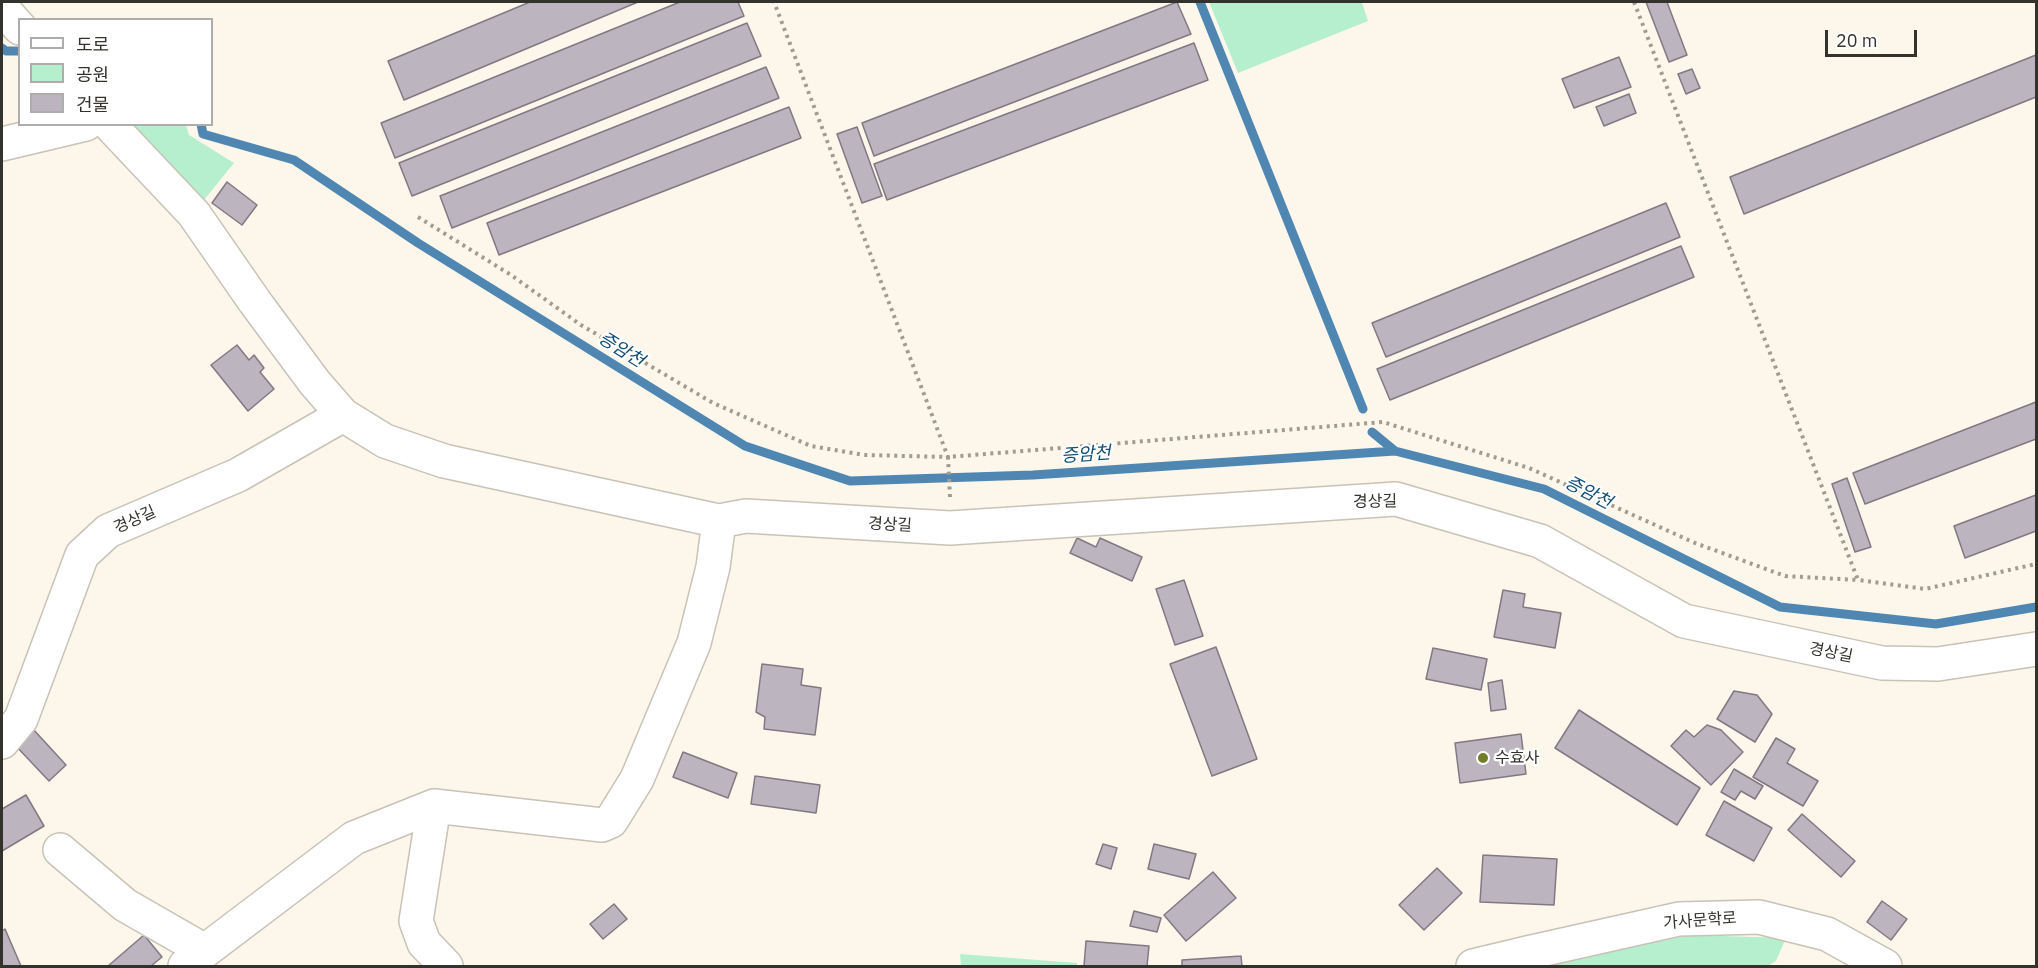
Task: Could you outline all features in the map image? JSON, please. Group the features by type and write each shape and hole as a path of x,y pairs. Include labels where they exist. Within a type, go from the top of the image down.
{"street":[{"path":"2,8 18,26"},
{"path":"2,144 78,126"},
{"name":"경상길","path":"111,126 194,214 315,383 344,415 385,441 444,461 719,521 746,516 950,528 1396,499 1540,541 1684,621 1882,663 1938,664 2037,649"},
{"name":"경상길","path":"2,742 21,719 82,555 108,531 238,475 344,415"},
{"path":"60,850 125,905 195,959 354,838 434,806 602,825 611,821 637,779 694,643 712,567 719,521"},
{"path":"434,806 416,921 424,943 446,966"},
{"name":"가사문학로","path":"1473,966 1527,952 1679,920 1759,917 1827,934 1886,966"}],"path":[{"path":"418,217 511,275 581,326 712,403 811,446 864,455 948,457 774,2"},
{"path":"1634,2 1858,580 1925,588 2037,564"},
{"path":"949,469 951,503"}],"green space":[{"path":"1209,2 1362,2 1368,21 1238,73"},
{"path":"131,126 186,126 189,135 234,163 204,200"},
{"path":"1691,935 1786,938 1776,961 1768,966 1530,966"},
{"path":"960,954 1077,963 1077,966 961,966"}],"building":[{"path":"530,2 638,2 404,100 388,61"},
{"path":"680,2 738,2 744,16 395,158 381,123"},
{"path":"1177,2 1191,34 874,156 862,123"},
{"path":"1646,2 1667,2 1687,55 1669,62"},
{"path":"747,23 761,56 412,196 399,163"},
{"path":"1194,43 1208,80 887,200 874,164"},
{"path":"2036,55 2036,97 1744,214 1730,177"},
{"path":"1619,57 1631,87 1574,108 1562,79"},
{"path":"766,67 779,98 452,228 440,196"},
{"path":"1692,69 1700,88 1686,94 1678,74"},
{"path":"1629,94 1636,113 1604,126 1596,107"},
{"path":"789,107 801,138 499,255 487,223"},
{"path":"857,127 882,196 862,203 837,134"},
{"path":"227,182 257,205 242,225 212,203"},
{"path":"1666,203 1680,237 1386,357 1372,323"},
{"path":"1681,246 1694,277 1390,400 1377,369"},
{"path":"237,345 249,360 254,355 264,368 260,372 274,389 248,411 211,365"},
{"path":"2036,402 2036,439 1865,504 1853,473"},
{"path":"1847,478 1871,547 1855,552 1832,484"},
{"path":"2036,495 2036,531 1965,558 1954,526"},
{"path":"1077,538 1096,547 1100,538 1142,557 1132,581 1070,553"},
{"path":"1184,580 1203,636 1175,645 1156,589"},
{"path":"1503,590 1525,594 1523,607 1561,613 1555,648 1494,637"},
{"path":"1216,647 1257,759 1212,776 1170,664"},
{"path":"1433,648 1487,659 1481,690 1426,679"},
{"path":"762,664 803,669 801,685 821,688 815,735 764,729 765,717 756,712"},
{"path":"1502,680 1506,709 1491,711 1488,683"},
{"path":"1734,691 1757,695 1772,714 1755,742 1717,719"},
{"path":"1579,710 1700,788 1677,825 1555,748"},
{"path":"1707,725 1721,730 1743,752 1711,785 1671,746 1686,730 1694,737"},
{"path":"33,729 66,765 49,781 15,745"},
{"path":"1521,734 1526,774 1460,783 1455,743"},
{"path":"1776,738 1795,749 1787,763 1818,781 1803,806 1753,777"},
{"path":"683,752 737,773 728,798 673,777"},
{"path":"1734,769 1763,786 1755,799 1741,791 1735,800 1721,792"},
{"path":"755,776 820,785 816,813 751,804"},
{"path":"26,795 44,826 2,851 2,809"},
{"path":"1724,801 1772,828 1754,861 1706,835"},
{"path":"1802,814 1855,861 1841,877 1788,830"},
{"path":"1103,844 1117,848 1111,869 1096,864"},
{"path":"1154,844 1196,854 1189,879 1148,869"},
{"path":"1483,855 1557,859 1554,905 1480,902"},
{"path":"1437,868 1462,893 1424,930 1399,905"},
{"path":"1213,872 1236,898 1186,941 1164,915"},
{"path":"1882,901 1907,919 1891,940 1867,922"},
{"path":"614,904 627,919 603,939 590,924"},
{"path":"1134,911 1161,918 1157,932 1130,926"},
{"path":"5,929 21,966 2,966 2,931"},
{"path":"144,935 162,957 151,966 108,966"},
{"path":"1086,941 1149,946 1147,966 1084,966"},
{"path":"1241,956 1242,966 1182,966 1182,960"}],"waterway":[{"path":"1200,2 1363,409"},
{"name":"증암천","path":"2,48 6,51 18,51"},
{"name":"증암천","path":"201,126 203,134 294,160 418,243 745,446 850,481 1033,475 1395,451 1544,489 1780,607 1936,624 2036,607"},
{"path":"1372,432 1395,451"}],"place":[{"name":"수효사","path":"1483,758"}]}
